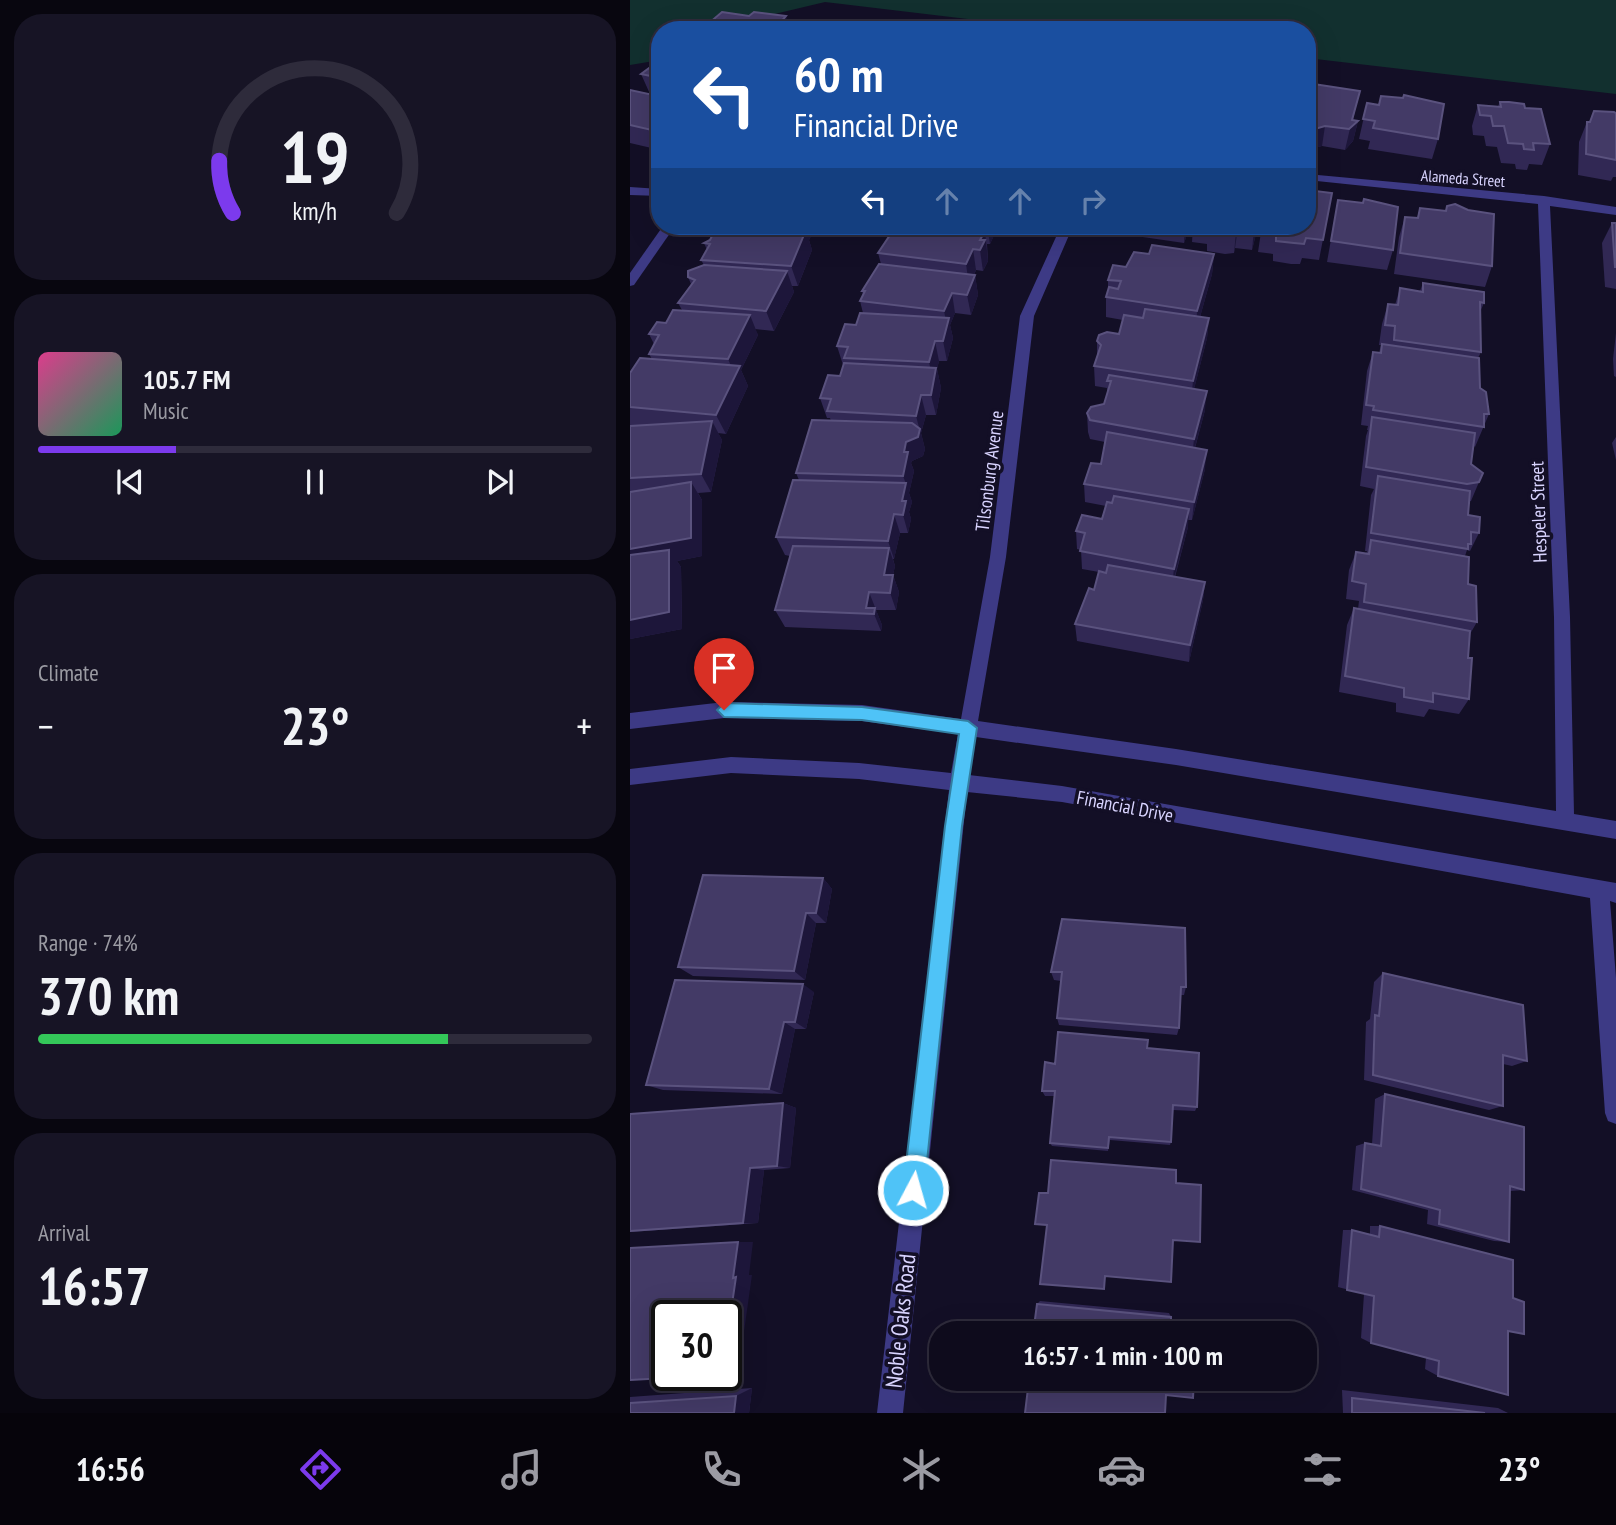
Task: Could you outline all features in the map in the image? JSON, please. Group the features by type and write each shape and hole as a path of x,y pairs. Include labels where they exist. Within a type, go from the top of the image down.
{"street":[{"name":"Alameda Street","path":"1316,178 1384,188 1544,200 1616,211"},
{"path":"630,191 651,192"},
{"name":"Hespeler Street","path":"1544,200 1562,617 1565,821"},
{"path":"630,282 663,235"},
{"name":"Tilsonburg Avenue","path":"968,728 998,557 1027,316 1063,235"},
{"path":"630,722 724,710 862,713 1189,759 1616,830"},
{"name":"Noble Oaks Road","path":"890,1413 959,782 968,728"},
{"name":"Financial Drive","path":"630,777 731,765 859,771 1062,794 1607,891"},
{"path":"1607,891 1616,1113"}],"green space":[{"path":"630,0 1616,0 1616,94 1316,59 1316,21 985,21 825,2 746,21 651,21 651,62 630,65"}],"building":[{"path":"722,12 749,16 754,12 786,16 782,21 712,21"},
{"path":"651,67 651,76 641,74"},
{"path":"1316,84 1360,91 1352,120 1358,121 1349,129 1325,126 1316,129"},
{"path":"630,90 651,95 651,130 630,125"},
{"path":"1404,95 1444,104 1438,139 1373,128 1375,121 1363,119 1367,103 1379,105 1381,96 1403,98"},
{"path":"1500,102 1541,109 1550,144 1533,143 1534,150 1524,149 1523,144 1508,143 1504,126 1493,126 1491,116 1480,115 1478,105 1501,107"},
{"path":"1594,111 1616,113 1616,160 1586,154 1587,122 1590,122"},
{"path":"1316,191 1332,193 1323,240 1306,238 1304,244 1276,241 1276,235 1316,235"},
{"path":"1364,199 1398,207 1393,250 1331,241 1338,200 1363,203"},
{"path":"1455,204 1468,210 1494,214 1492,266 1400,253 1405,217 1418,218 1420,208 1446,211 1447,206"},
{"path":"1612,223 1616,223 1616,267 1615,267"},
{"path":"712,235 804,235 791,266 701,260 710,244 704,243"},
{"path":"890,235 983,235 980,240 985,240 980,250 973,249 966,264 878,253"},
{"path":"1152,245 1214,254 1197,311 1106,297 1109,287 1118,289 1121,281 1108,280 1113,265 1126,267 1134,252 1149,254"},
{"path":"879,264 975,275 967,295 952,293 944,311 860,301 865,291 862,291"},
{"path":"704,265 787,271 766,311 678,303 695,280 688,277 688,271"},
{"path":"1423,283 1484,292 1484,303 1480,302 1481,352 1394,340 1395,326 1385,325 1388,304 1398,305 1400,288 1423,292"},
{"path":"1145,309 1209,318 1193,381 1094,366 1101,345 1097,341 1099,335 1107,332 1119,334 1124,315 1143,318"},
{"path":"673,310 750,315 728,359 649,354 659,335 649,334 657,322 666,323"},
{"path":"860,313 949,318 943,341 935,341 929,362 844,358 848,347 837,346 845,324 856,325"},
{"path":"1382,344 1479,358 1480,388 1486,392 1489,414 1484,414 1484,427 1373,410 1374,406 1366,405 1373,352 1381,353"},
{"path":"640,358 740,366 716,415 630,407 630,373"},
{"path":"844,363 936,368 931,395 921,395 916,416 827,411 831,399 820,398 828,375 840,376"},
{"path":"1109,375 1207,391 1194,439 1090,420 1087,413 1091,407 1104,404 1111,381 1107,381"},
{"path":"1372,417 1475,433 1471,464 1483,473 1479,482 1467,484 1366,467"},
{"path":"812,420 912,423 920,429 918,437 906,442 904,452 908,452 903,476 796,473"},
{"path":"712,421 701,474 630,478 630,426"},
{"path":"1107,432 1207,450 1194,502 1084,484 1091,463 1101,464"},
{"path":"1378,476 1470,491 1468,515 1480,517 1479,533 1471,532 1468,549 1371,533"},
{"path":"793,480 906,483 902,501 906,501 903,515 894,514 888,541 776,537"},
{"path":"691,482 691,538 630,549 630,492"},
{"path":"1114,496 1189,509 1174,569 1080,551 1085,533 1076,531 1082,515 1102,519 1107,502 1112,503"},
{"path":"1371,540 1469,557 1468,584 1476,586 1477,622 1364,602 1366,584 1352,581 1356,552 1369,554"},
{"path":"793,546 889,548 884,575 893,575 890,593 869,592 866,608 875,608 874,614 775,610"},
{"path":"669,550 669,612 630,620 630,555"},
{"path":"1108,565 1205,582 1190,645 1075,624 1089,588 1094,590 1099,571 1106,573"},
{"path":"1354,608 1470,631 1468,658 1472,658 1469,699 1433,693 1433,702 1404,697 1404,688 1345,676"},
{"path":"703,875 823,878 816,913 806,913 794,971 678,967"},
{"path":"1062,919 1185,928 1186,987 1181,987 1179,1028 1057,1018 1062,972 1051,972"},
{"path":"1383,973 1523,1005 1527,1061 1503,1055 1503,1106 1373,1075 1375,1015 1379,1016"},
{"path":"675,980 803,984 795,1022 784,1022 769,1089 646,1085"},
{"path":"1058,1032 1148,1040 1147,1048 1199,1053 1197,1107 1173,1105 1171,1142 1109,1137 1108,1148 1050,1143 1055,1091 1042,1091 1045,1062 1055,1064"},
{"path":"1385,1094 1524,1127 1524,1190 1510,1186 1509,1242 1439,1224 1440,1210 1361,1189 1365,1143 1381,1146"},
{"path":"783,1103 777,1166 750,1168 743,1223 630,1231 630,1114"},
{"path":"1051,1160 1176,1170 1176,1183 1201,1185 1200,1242 1173,1240 1171,1282 1105,1276 1104,1289 1040,1284 1047,1225 1035,1224 1039,1193 1048,1193"},
{"path":"1380,1226 1513,1260 1513,1298 1524,1302 1524,1334 1508,1331 1508,1395 1438,1376 1439,1361 1371,1343 1374,1296 1347,1290 1352,1230 1379,1237"},
{"path":"738,1242 733,1300 651,1300 651,1379 630,1380 630,1248"},
{"path":"1037,1304 1171,1317 1171,1321 1035,1321"},
{"path":"1028,1391 1193,1391 1193,1398 1166,1395 1165,1413 1025,1413"},
{"path":"736,1396 734,1413 630,1413 630,1403"},
{"path":"1352,1398 1485,1413 1352,1413"}],"route":[{"path":"724,710 862,713 968,728 959,782 913,1190"}]}
